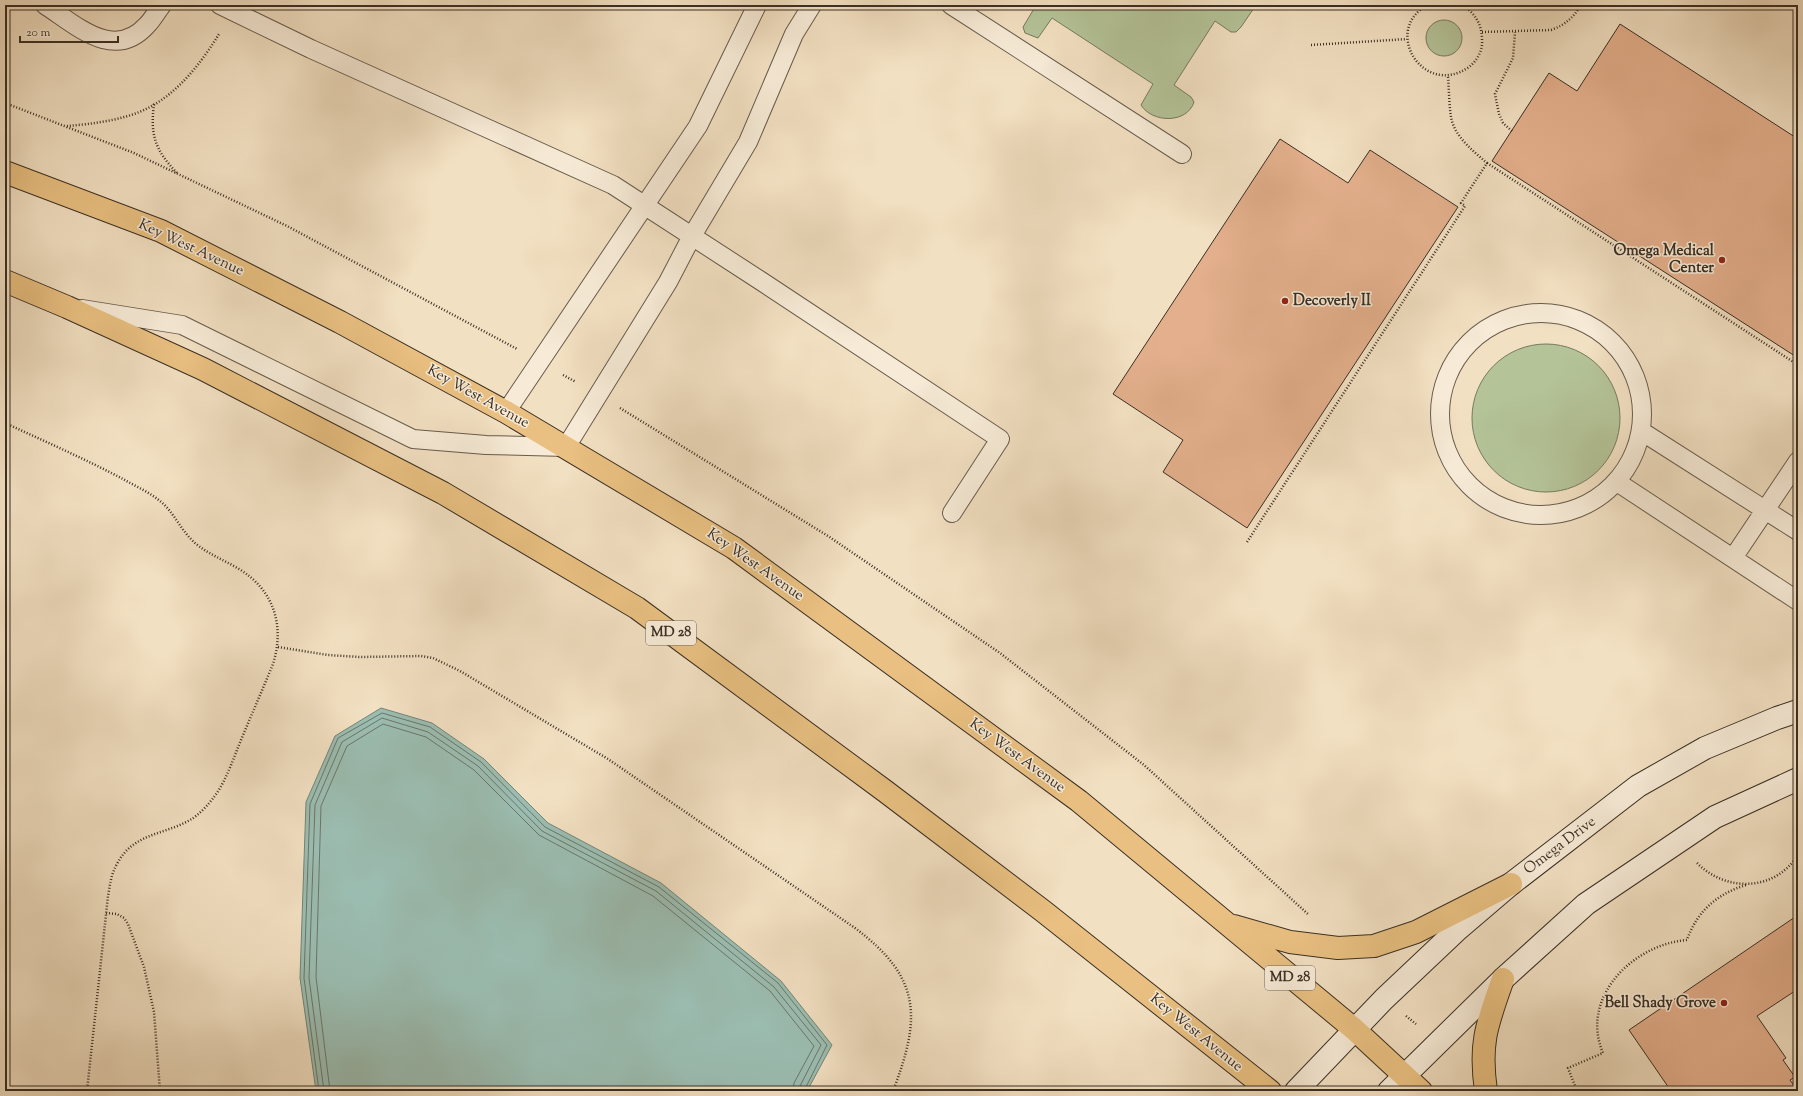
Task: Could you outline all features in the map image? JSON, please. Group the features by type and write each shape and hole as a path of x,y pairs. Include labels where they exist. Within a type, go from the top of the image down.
{"main road":[{"name":"Key West Avenue","path":"5,172 161,231 340,322 506,412 734,548 1079,801 1354,1030 1421,1091"},
{"name":"Key West Avenue","path":"5,281 203,368 444,493 637,608 879,786 1043,911 1270,1091"},
{"name":"Omega Drive","path":"1296,1091 1384,998 1456,931 1511,884 1638,786 1705,748 1777,718 1798,711"},
{"path":"1389,1091 1404,1074 1503,979 1593,899 1715,817 1798,779"},
{"path":"1228,924 1290,942 1338,948 1374,946 1416,932 1511,884"},
{"path":"1486,1091 1482,1066 1483,1040 1489,1017 1503,979"}],"lane":[{"path":"45,5 96,37 110,42 123,41 138,33 147,25 162,5"},
{"path":"220,5 311,49 613,185 1000,439 952,513"},
{"path":"506,412 698,126 757,5"},
{"path":"67,307 182,325 413,439 486,445 566,447 668,282 692,236 748,142 794,34 812,5"},
{"path":"951,5 1182,154"},
{"path":"1537,311 1571,316 1600,330 1626,356 1640,386 1643,419 1641,431 1636,452 1617,482 1592,502 1563,513 1531,515 1495,505 1466,483 1447,454 1441,432 1440,399 1449,368 1470,340 1503,319 1537,311"},
{"path":"1641,431 1798,531"},
{"path":"1733,558 1798,461"},
{"path":"1617,482 1798,601"}],"path":[{"path":"1428,5 1414,16 1409,27 1407,39 1410,51 1416,62 1430,72 1448,76 1461,72 1472,65 1479,55 1482,43 1482,32 1477,19 1462,5"},
{"path":"1482,32 1542,32 1561,26 1570,19 1581,5"},
{"path":"65,126 94,124 119,118 148,108 176,88 211,49 224,27 240,15"},
{"path":"1512,131 1504,123 1499,114 1495,94 1513,58 1515,32"},
{"path":"1311,45 1407,39"},
{"path":"1448,76 1451,118 1466,143 1487,162 1798,365"},
{"path":"5,103 134,153 287,226 541,362 598,395 828,536 1000,653 1144,765 1330,934 1338,948"},
{"path":"154,103 152,134 163,158 178,174"},
{"path":"1247,542 1466,206 1461,203 1487,162"},
{"path":"5,423 111,473 161,501 185,533 196,544 251,577 264,591 272,605 277,621 278,647 225,779 214,797 191,820 176,827 152,834 124,853 116,864 111,880 106,913 87,1091"},
{"path":"278,647 328,655 360,657 421,656 433,658 460,671 608,759 856,928 870,939 893,963 907,990 912,1019 911,1032 907,1053 893,1091"},
{"path":"1577,1091 1568,1068 1603,1053 1599,1043 1597,1024 1601,1004 1615,978 1633,959 1645,952 1659,945 1687,940 1693,925 1710,902 1733,889 1770,880 1791,865 1798,855"},
{"path":"1697,863 1707,873 1728,883 1746,885"},
{"path":"106,913 118,914 124,918 128,924 144,967 154,1012 160,1091"},
{"path":"1384,998 1438,1042"},
{"path":"30,1086 30,1091"}],"green space":[{"path":"1032,5 1256,5 1236,32 1231,32 1215,21 1174,85 1191,97 1194,102 1190,109 1184,114 1177,117 1161,118 1146,111 1141,105 1153,84 1052,18 1038,38 1025,33 1023,27 1035,7"},
{"path":"1447,20 1457,25 1461,31 1461,45 1457,51 1451,55 1441,56 1431,51 1427,45 1426,35 1431,25 1437,21"},
{"path":"1553,344 1567,347 1587,356 1603,371 1608,377 1617,397 1620,418 1619,432 1611,453 1608,459 1593,475 1587,480 1567,489 1553,492 1539,492 1525,489 1505,480 1484,459 1473,432 1472,411 1475,397 1484,377 1505,356 1532,345"}],"water":[{"path":"381,708 432,723 484,759 548,823 661,883 781,981 832,1045 807,1091 316,1091 300,978 306,802 335,736"}],"building":[{"name":"Omega Medical Center","path":"1620,24 1798,139 1798,358 1492,161 1549,73 1577,91"},
{"name":"Decoverly II","path":"1280,139 1348,183 1370,150 1458,207 1247,528 1163,472 1183,440 1113,394"},
{"name":"Bell Shady Grove","path":"1798,915 1798,989 1757,1016 1786,1058 1783,1060 1795,1077 1790,1080 1798,1091 1671,1091 1629,1030"}],"place":[{"name":"Omega Medical Center","path":"1722,260"},
{"name":"Decoverly II","path":"1285,301"},
{"name":"Bell Shady Grove","path":"1724,1003"}]}
